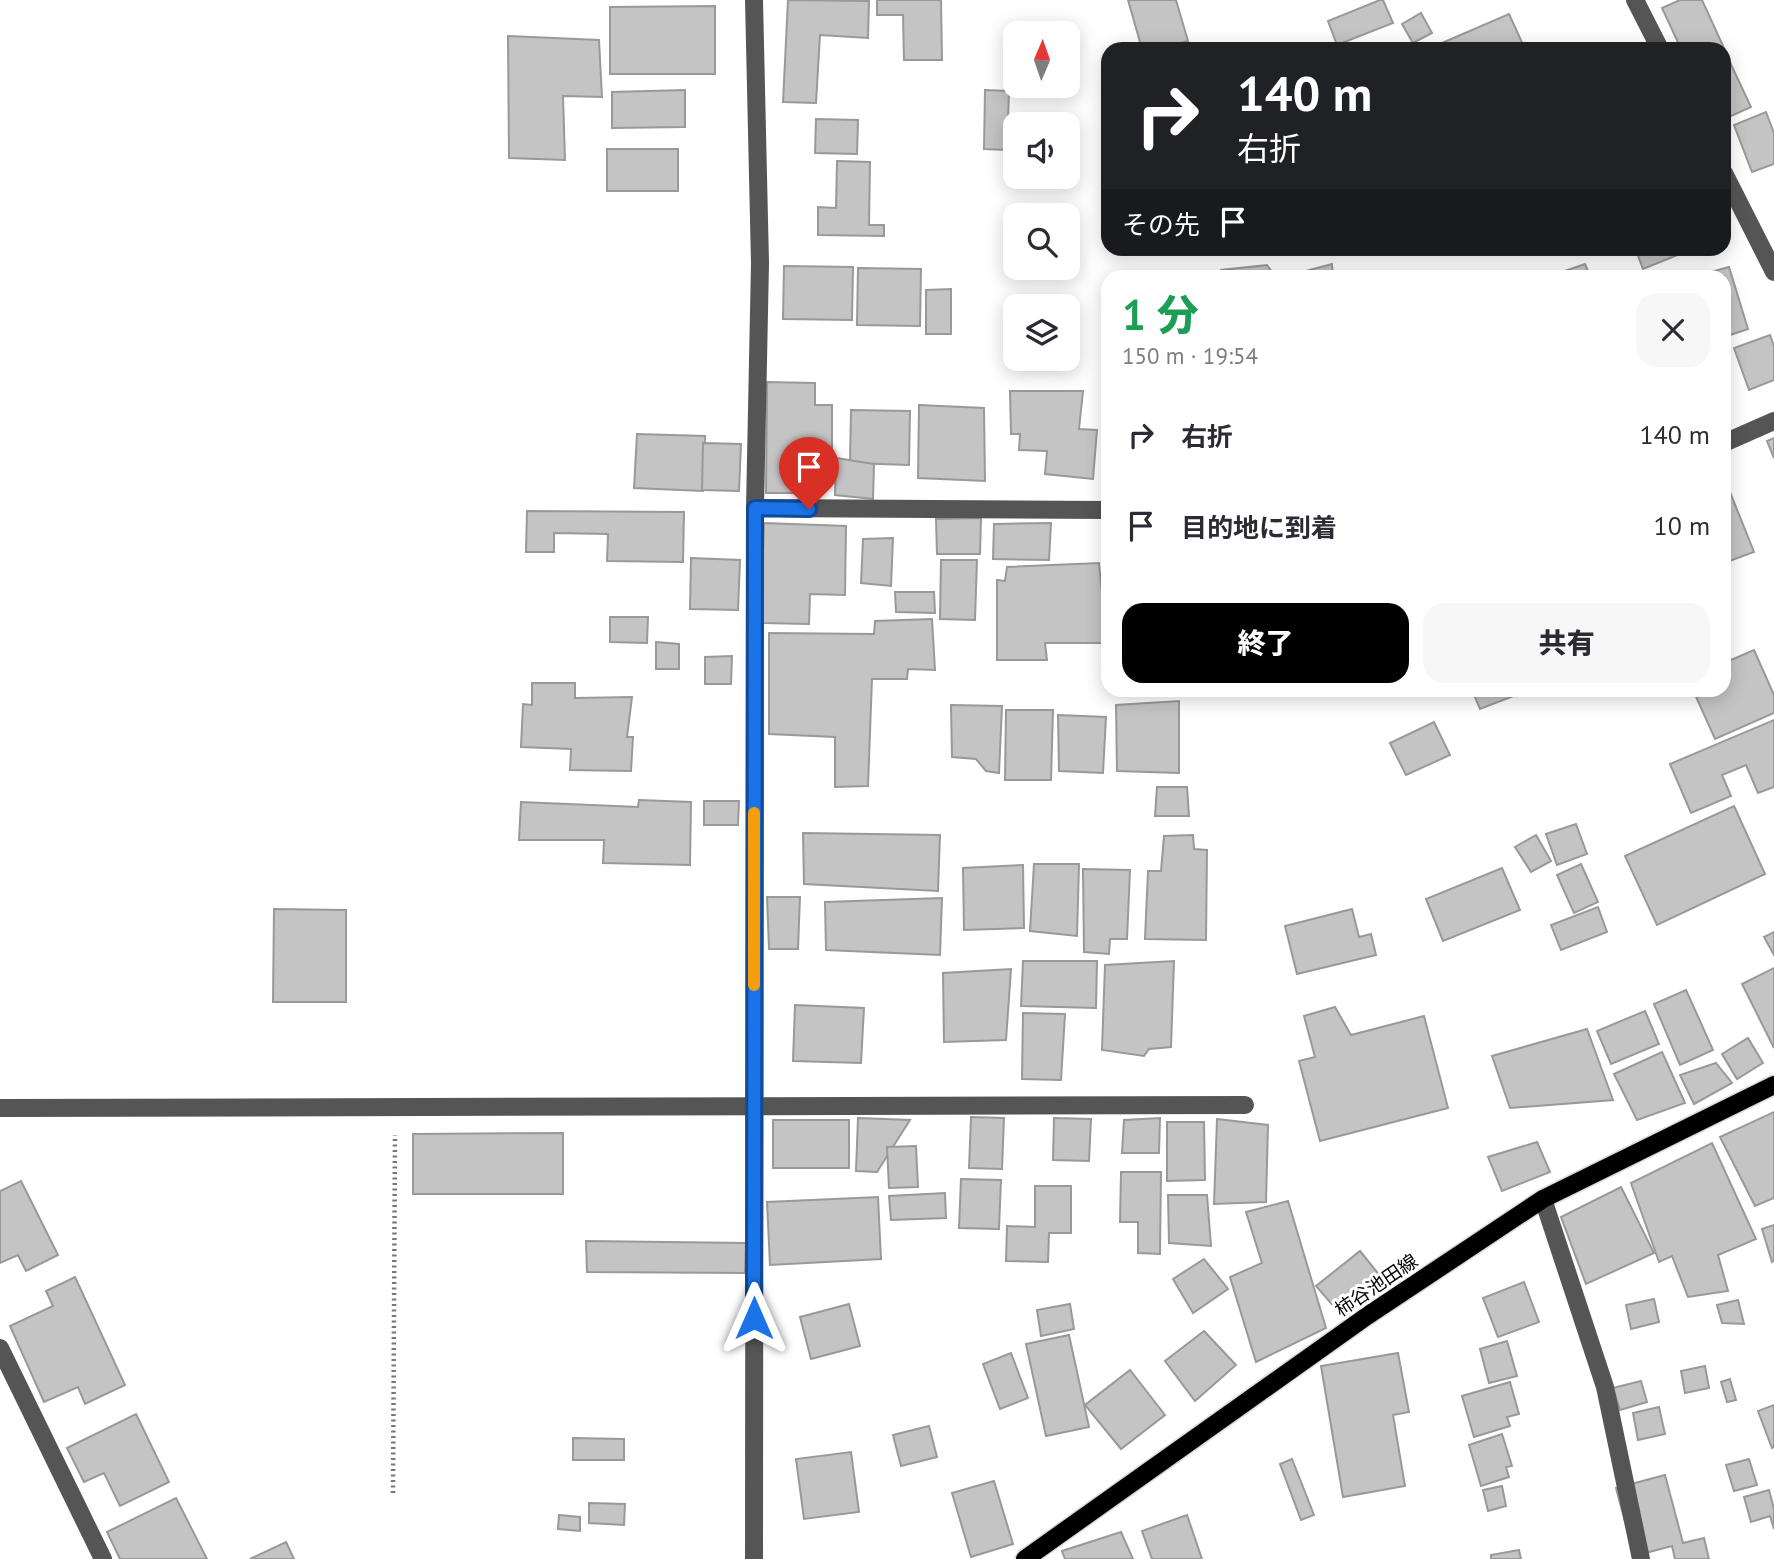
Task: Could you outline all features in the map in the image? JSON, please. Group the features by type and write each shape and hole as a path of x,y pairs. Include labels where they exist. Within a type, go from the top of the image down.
{"main road":[{"name":"柿谷池田線","path":"1025,1559 1367,1316 1544,1199 1774,1085"}],"street":[{"path":"754,0 760,263 755,508 754,1559"},
{"path":"1635,0 1656,42"},
{"path":"1731,187 1774,272"},
{"path":"1731,440 1774,421"},
{"path":"755,508 1101,510"},
{"path":"0,1108 1245,1105"},
{"path":"1544,1199 1605,1387 1641,1559"},
{"path":"0,1348 103,1559"}],"path":[{"path":"393,1493 396,1106"}],"building":[{"path":"788,0 869,1 868,38 820,35 816,103 783,102"},
{"path":"877,0 941,0 942,60 904,60 903,15 877,15"},
{"path":"1128,0 1176,0 1188,41 1140,42"},
{"path":"1383,0 1393,23 1345,42 1336,42 1328,21"},
{"path":"1680,0 1702,0 1721,42 1678,42 1662,8"},
{"path":"715,6 715,74 610,74 610,7"},
{"path":"1421,13 1432,33 1412,42 1402,24"},
{"path":"1509,14 1522,42 1444,42"},
{"path":"508,36 599,40 602,97 563,96 565,160 509,158"},
{"path":"1731,64 1751,107 1731,116"},
{"path":"685,90 685,127 612,128 612,92"},
{"path":"985,90 1003,91 1003,98 1009,98 1008,112 1003,112 1003,150 984,149"},
{"path":"1766,112 1774,133 1774,164 1752,172 1734,125"},
{"path":"816,119 858,120 857,154 815,153"},
{"path":"607,149 678,149 678,191 607,191"},
{"path":"837,161 870,162 869,225 884,225 884,236 818,235 818,207 836,208"},
{"path":"1638,256 1675,256 1643,269"},
{"path":"1332,264 1332,270 1310,270"},
{"path":"1585,264 1588,270 1568,270"},
{"path":"1267,265 1271,270 1221,270"},
{"path":"784,266 853,267 852,320 783,319"},
{"path":"858,268 921,269 920,326 857,325"},
{"path":"1731,274 1748,329 1731,335"},
{"path":"951,289 951,334 926,334 926,290"},
{"path":"1770,335 1774,346 1774,380 1749,390 1734,348"},
{"path":"767,382 815,383 815,405 832,405 832,468 806,468 806,493 766,493"},
{"path":"1010,391 1083,391 1079,429 1097,430 1093,479 1045,474 1047,451 1019,450 1020,434 1011,434"},
{"path":"919,405 984,408 985,481 918,478"},
{"path":"851,410 910,411 909,465 850,463"},
{"path":"637,434 705,436 703,491 634,488"},
{"path":"1774,438 1774,458 1767,441"},
{"path":"703,443 741,444 739,491 702,490"},
{"path":"836,458 874,464 873,499 835,495"},
{"path":"1731,494 1754,552 1731,560"},
{"path":"527,511 684,512 683,562 607,561 608,534 554,533 554,552 526,552"},
{"path":"981,518 980,554 937,554 936,519"},
{"path":"764,523 846,526 845,595 810,594 809,624 761,623"},
{"path":"1051,523 1049,560 993,559 994,524"},
{"path":"893,538 891,586 861,583 863,539"},
{"path":"691,558 740,560 738,610 690,609"},
{"path":"941,560 977,560 975,620 940,619"},
{"path":"1099,563 1101,643 1045,643 1047,660 997,660 997,580 1005,581 1007,567"},
{"path":"895,592 934,592 935,613 896,612"},
{"path":"610,617 648,617 647,643 610,642"},
{"path":"932,619 935,670 908,669 907,679 872,679 868,786 835,787 835,737 769,734 769,633 874,634 875,621"},
{"path":"656,642 679,644 679,669 656,669"},
{"path":"1754,650 1774,695 1774,713 1715,739 1696,697 1731,697 1731,660"},
{"path":"732,656 731,684 705,684 705,657"},
{"path":"532,683 575,683 575,698 632,697 627,737 633,737 631,771 570,770 571,749 521,747 523,704 532,705"},
{"path":"1475,697 1511,697 1480,709"},
{"path":"1179,701 1179,773 1117,771 1116,705"},
{"path":"951,705 1002,706 999,773 986,771 976,759 952,757"},
{"path":"1006,710 1053,710 1051,780 1005,780"},
{"path":"1058,715 1106,717 1103,773 1059,771"},
{"path":"1774,720 1774,787 1758,793 1746,765 1722,775 1731,796 1691,813 1670,764"},
{"path":"1434,722 1450,755 1406,775 1390,743"},
{"path":"1157,787 1187,787 1189,816 1155,816"},
{"path":"639,800 691,802 690,865 603,863 604,840 519,840 521,802 638,807"},
{"path":"704,801 739,801 738,825 704,825"},
{"path":"1734,806 1765,874 1657,925 1625,856"},
{"path":"1576,824 1587,854 1557,865 1546,834"},
{"path":"803,833 940,835 938,891 804,884"},
{"path":"1193,835 1194,849 1207,850 1206,940 1145,939 1148,871 1161,871 1164,836"},
{"path":"1536,835 1551,861 1531,872 1515,847"},
{"path":"1034,864 1079,864 1077,936 1030,931"},
{"path":"1581,864 1598,902 1574,913 1557,875"},
{"path":"1023,865 1024,928 964,930 963,868"},
{"path":"1502,868 1520,910 1443,941 1426,899"},
{"path":"1083,869 1130,870 1127,939 1110,939 1109,954 1084,952"},
{"path":"767,897 800,897 798,949 769,949"},
{"path":"942,898 940,955 826,950 825,902"},
{"path":"1598,907 1607,932 1561,950 1551,925"},
{"path":"274,909 346,910 346,1002 273,1002"},
{"path":"1352,909 1359,937 1371,934 1376,955 1297,974 1285,926"},
{"path":"1774,932 1774,955 1764,937"},
{"path":"1023,961 1097,961 1096,1008 1021,1006"},
{"path":"1174,961 1171,1047 1149,1049 1144,1056 1102,1050 1105,965"},
{"path":"1774,968 1774,1048 1742,984"},
{"path":"1011,969 1006,1040 944,1042 943,973"},
{"path":"1686,990 1713,1050 1680,1065 1654,1004"},
{"path":"795,1005 864,1008 861,1063 793,1061"},
{"path":"1335,1007 1351,1035 1424,1016 1448,1108 1320,1141 1299,1061 1315,1057 1304,1016"},
{"path":"1645,1011 1659,1044 1611,1064 1597,1031"},
{"path":"1023,1013 1065,1014 1061,1080 1022,1079"},
{"path":"1587,1029 1613,1100 1510,1108 1492,1056"},
{"path":"1748,1038 1763,1063 1737,1079 1722,1054"},
{"path":"1662,1052 1685,1103 1637,1120 1614,1074"},
{"path":"1716,1063 1732,1083 1694,1104 1680,1075"},
{"path":"1774,1112 1774,1198 1755,1206 1720,1137"},
{"path":"971,1117 1004,1118 1002,1169 969,1168"},
{"path":"858,1118 910,1120 877,1172 856,1171"},
{"path":"1054,1118 1091,1119 1089,1161 1053,1160"},
{"path":"1160,1118 1159,1153 1122,1153 1124,1120"},
{"path":"1217,1119 1268,1125 1266,1202 1214,1204"},
{"path":"773,1120 849,1120 849,1168 773,1168"},
{"path":"1167,1122 1204,1122 1205,1180 1167,1181"},
{"path":"563,1133 563,1194 413,1194 413,1134"},
{"path":"1537,1142 1550,1172 1502,1191 1488,1157"},
{"path":"1712,1143 1756,1239 1718,1255 1728,1291 1688,1297 1672,1256 1659,1262 1631,1183"},
{"path":"916,1146 918,1187 889,1188 887,1147"},
{"path":"1121,1172 1161,1172 1160,1254 1138,1253 1138,1222 1120,1222"},
{"path":"961,1179 1001,1180 999,1229 959,1228"},
{"path":"21,1181 58,1255 26,1271 18,1255 0,1263 0,1191"},
{"path":"1035,1186 1071,1186 1071,1233 1049,1233 1048,1262 1006,1261 1007,1226 1035,1227"},
{"path":"1621,1187 1654,1253 1586,1284 1561,1217"},
{"path":"945,1193 946,1218 891,1220 889,1196"},
{"path":"1168,1195 1207,1195 1211,1246 1169,1243"},
{"path":"878,1197 881,1259 770,1265 767,1202"},
{"path":"1288,1201 1326,1328 1256,1362 1230,1277 1262,1263 1246,1212"},
{"path":"1774,1225 1774,1261 1772,1262 1762,1229"},
{"path":"586,1241 746,1243 745,1273 587,1272"},
{"path":"1360,1251 1381,1277 1335,1308 1316,1286"},
{"path":"1204,1259 1228,1289 1193,1313 1173,1279"},
{"path":"75,1277 125,1385 85,1404 78,1387 44,1402 10,1326 53,1306 46,1291"},
{"path":"1524,1282 1539,1322 1498,1337 1483,1298"},
{"path":"1654,1299 1659,1322 1631,1329 1626,1305"},
{"path":"1738,1300 1744,1324 1722,1323 1717,1305"},
{"path":"849,1304 860,1346 811,1359 800,1317"},
{"path":"1070,1304 1074,1329 1041,1336 1037,1310"},
{"path":"1204,1331 1236,1365 1195,1401 1165,1361"},
{"path":"1069,1335 1089,1427 1046,1436 1026,1344"},
{"path":"1507,1341 1517,1376 1489,1383 1480,1349"},
{"path":"1011,1353 1028,1398 1000,1409 983,1364"},
{"path":"1398,1353 1409,1412 1393,1415 1405,1486 1343,1497 1321,1366"},
{"path":"1705,1366 1709,1388 1685,1393 1681,1371"},
{"path":"1130,1370 1165,1415 1121,1449 1085,1405"},
{"path":"1730,1379 1736,1400 1727,1402 1721,1382"},
{"path":"1641,1381 1647,1402 1620,1410 1613,1388"},
{"path":"1510,1382 1519,1414 1507,1417 1510,1426 1474,1437 1462,1396"},
{"path":"1774,1405 1774,1447 1772,1448 1758,1411"},
{"path":"1659,1407 1665,1434 1638,1440 1633,1413"},
{"path":"136,1414 169,1482 120,1506 104,1473 84,1482 67,1448"},
{"path":"929,1426 937,1457 901,1466 893,1435"},
{"path":"1502,1434 1512,1466 1506,1467 1509,1477 1481,1486 1469,1445"},
{"path":"573,1438 624,1439 624,1460 573,1460"},
{"path":"851,1452 859,1512 804,1519 796,1459"},
{"path":"1292,1459 1314,1515 1301,1520 1280,1464"},
{"path":"1749,1459 1757,1485 1734,1491 1726,1465"},
{"path":"1665,1475 1683,1543 1704,1538 1709,1559 1675,1559 1672,1546 1634,1556 1616,1488"},
{"path":"994,1481 1013,1544 971,1557 952,1493"},
{"path":"1502,1486 1506,1506 1488,1511 1483,1490"},
{"path":"1769,1490 1774,1509 1774,1529 1770,1516 1751,1522 1744,1497"},
{"path":"176,1498 207,1559 120,1559 107,1532"},
{"path":"589,1503 625,1504 624,1525 589,1523"},
{"path":"559,1515 580,1517 580,1531 558,1529"},
{"path":"1187,1515 1202,1559 1152,1559 1142,1531"},
{"path":"1121,1532 1133,1559 1065,1559 1062,1551"},
{"path":"286,1542 294,1559 250,1559"},
{"path":"1519,1550 1521,1559 1491,1559 1491,1555"}],"slow traffic":[{"path":"754,813 754,985"}],"route":[{"path":"754,1318 755,508 809,509"}]}
